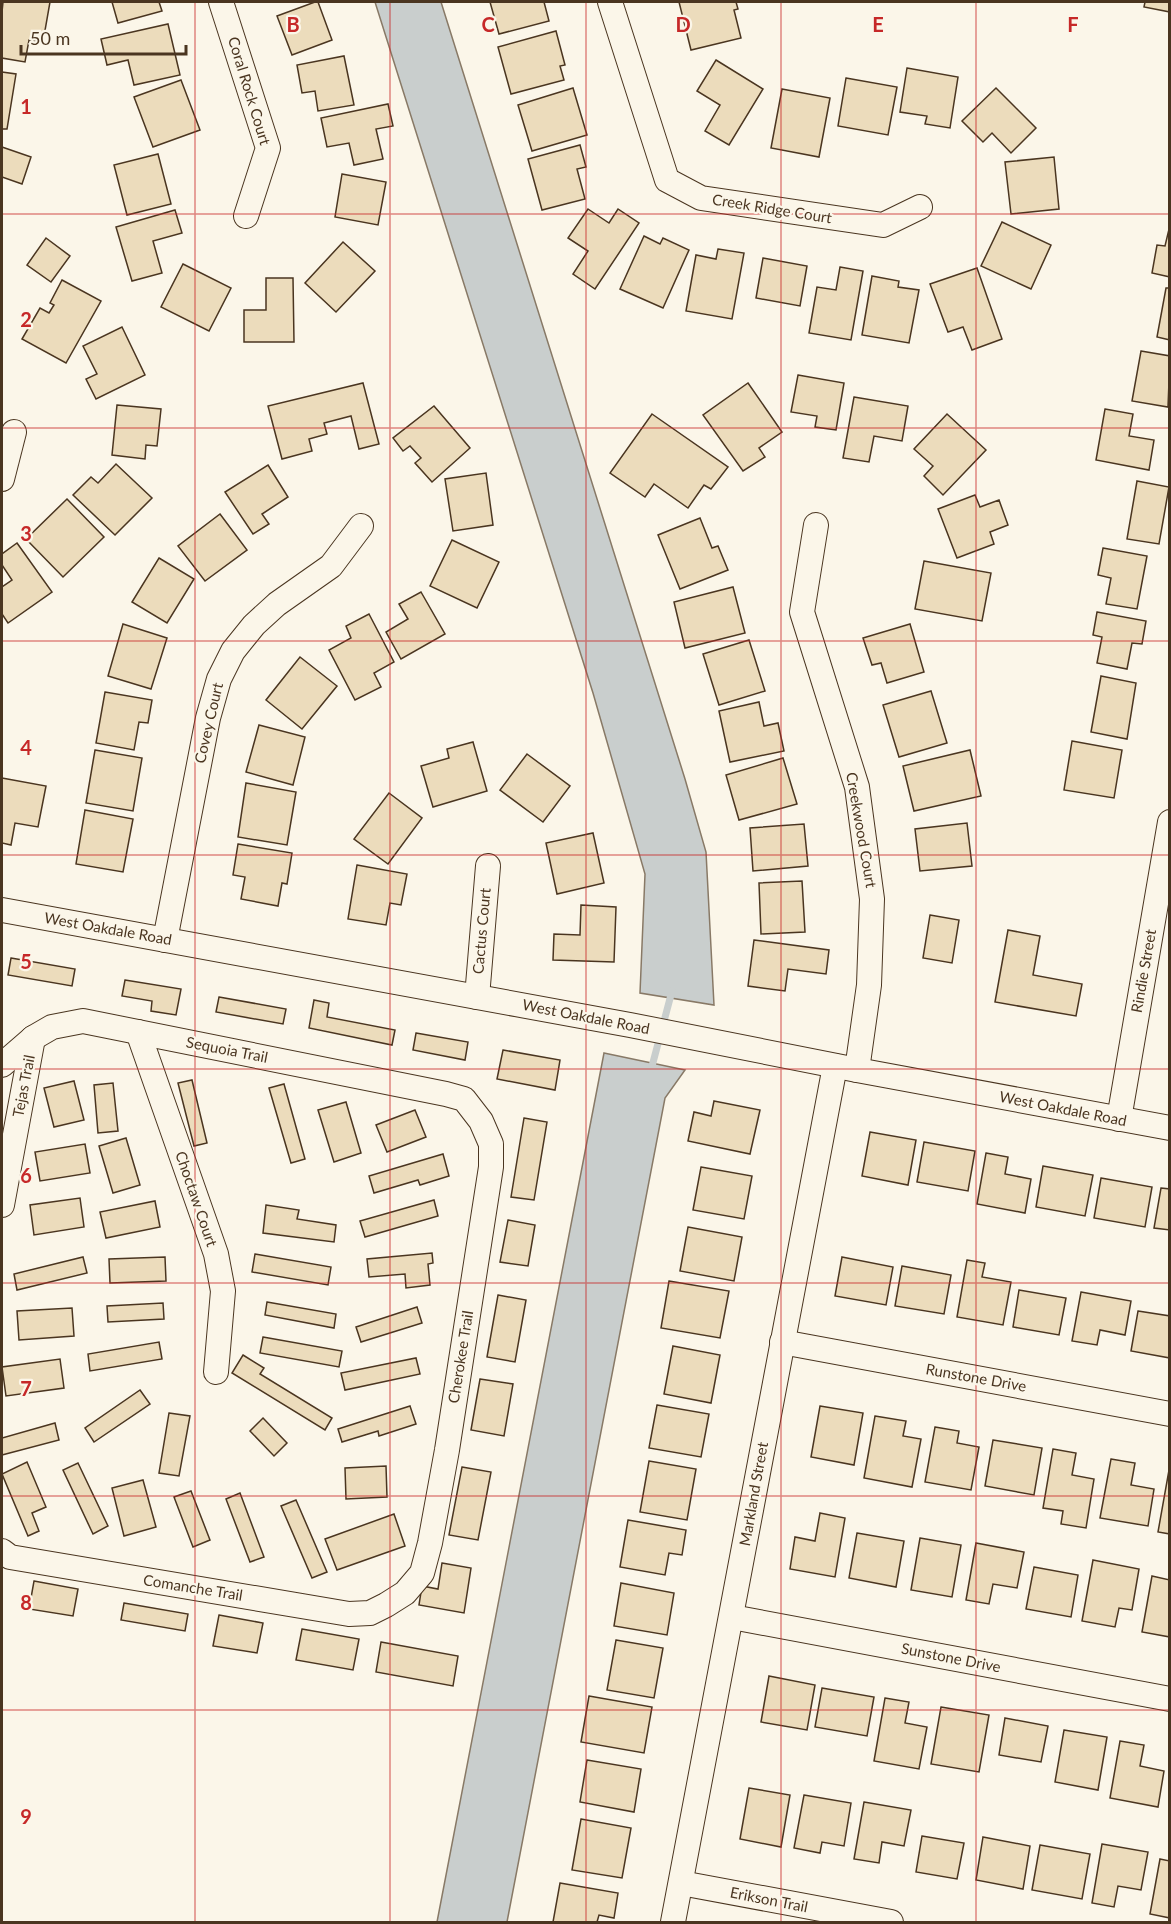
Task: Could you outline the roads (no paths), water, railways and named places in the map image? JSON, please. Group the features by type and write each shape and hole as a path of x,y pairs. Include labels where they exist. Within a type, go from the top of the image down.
{"street":[{"name":"Coral Rock Court","path":"221,2 268,148 246,216"},
{"name":"Creek Ridge Court","path":"610,2 667,180 701,198 883,225 920,207"},
{"path":"2,479 14,432"},
{"name":"Creekwood Court","path":"816,525 802,612 857,787 872,899 869,985 846,1068"},
{"name":"Covey Court","path":"165,940 208,718 219,679 233,651 254,625 277,604 331,566 361,526"},
{"name":"Rindie Street","path":"1119,1119 1170,822"},
{"name":"Cactus Court","path":"477,997 488,866"},
{"name":"West Oakdale Road","path":"2,910 630,1025 1170,1128"},
{"name":"Sequoia Trail","path":"2,1065 33,1038 52,1027 83,1021 464,1099"},
{"name":"Choctaw Court","path":"138,1032 216,1254 223,1291 216,1372"},
{"name":"Tejas Trail","path":"2,1205 33,1038"},
{"name":"Markland Street","path":"673,1923 783,1342 846,1068"},
{"name":"Cherokee Trail","path":"386,1605 405,1593 422,1573 430,1543 447,1450 491,1167 491,1144 481,1121 464,1099"},
{"name":"Runstone Drive","path":"783,1342 1170,1414"},
{"name":"Comanche Trail","path":"2,1551 10,1557 349,1614 370,1613 386,1605"},
{"name":"Sunstone Drive","path":"732,1617 1170,1700"},
{"name":"Erikson Trail","path":"681,1883 891,1923"}],"waterway":[{"path":"651,1070 672,991"}]}
